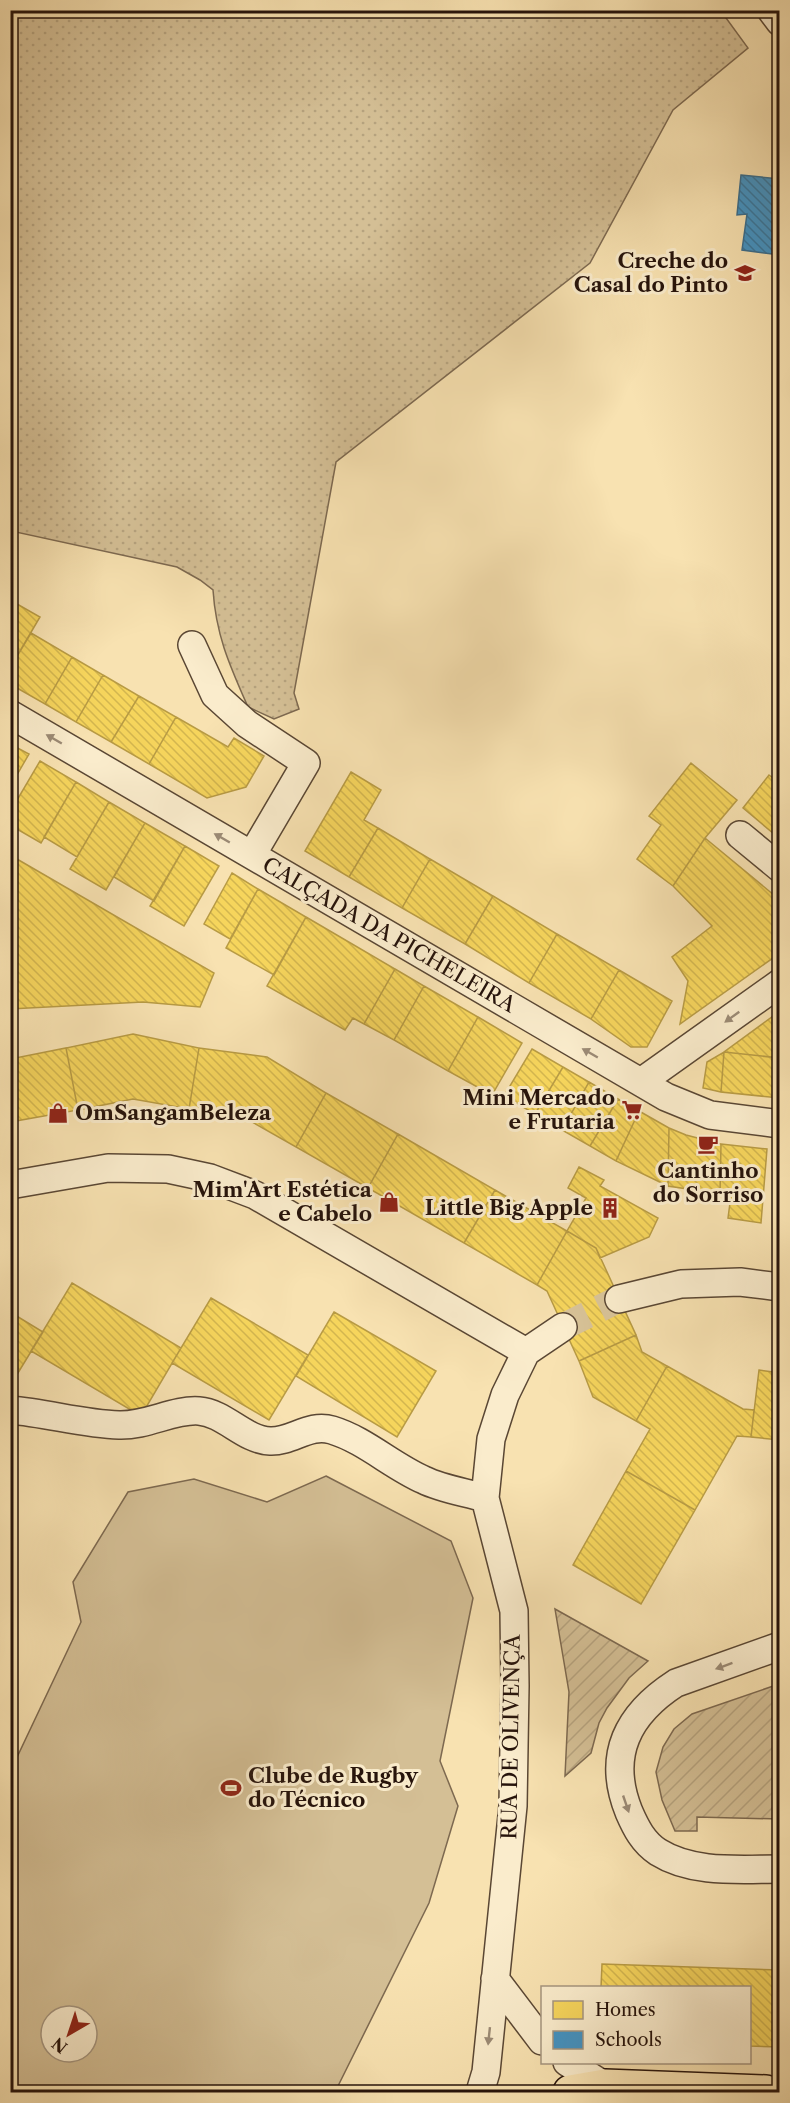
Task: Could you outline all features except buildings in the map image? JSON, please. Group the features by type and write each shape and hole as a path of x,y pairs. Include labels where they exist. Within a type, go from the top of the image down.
{"main road":[{"path":"570,2092 605,2086 766,2092"}],"street":[{"path":"771,10 780,22"},
{"path":"192,645 215,695 247,724 306,762 252,855"},
{"name":"CALÇADA DA PICHELEIRA","path":"10,714 680,1104 710,1115 780,1124"},
{"path":"740,835 780,868"},
{"path":"641,1082 780,983"},
{"path":"10,1185 108,1168 168,1169 210,1178 255,1195 526,1352 563,1327"},
{"path":"619,1299 681,1284 740,1282 780,1287"},
{"name":"RUA DE OLIVENÇA","path":"480,2092 486,2072 513,1806 514,1611 485,1497 491,1439 505,1395 526,1352"},
{"path":"10,1410 119,1425 143,1424 188,1411 201,1411 215,1415 258,1438 269,1441 282,1440 320,1428 345,1435 424,1481 485,1497"},
{"path":"780,1646 682,1681 661,1693 642,1711 627,1732 619,1766 621,1788 636,1828 646,1843 660,1853 689,1865 720,1869 780,1869"},
{"path":"495,1979 541,2038"},
{"path":"570,2064 605,2086"}],"shaded area":[{"path":"11,11 721,11 748,48 673,110 590,263 336,462 294,693 299,709 274,719 248,707 221,636 213,590 200,580 177,567 11,531"},
{"name":"Clube de Rugby do Técnico","path":"326,1476 451,1541 473,1598 440,1761 458,1806 429,1903 335,2092 11,2092 11,1770 81,1622 73,1582 128,1492 194,1479 267,1502"},
{"path":"555,1609 648,1661 629,1678 607,1708 599,1723 591,1753 565,1776 569,1692"},
{"path":"779,1684 779,1819 697,1817 697,1831 675,1831 662,1800 656,1772 663,1747 674,1729 692,1714"}],"tunnel":[{"path":"563,1327 619,1299"}],"place":[{"name":"Creche do Casal do Pinto","path":"745,273"},
{"name":"Mini Mercado e Frutaria","path":"632,1110"},
{"name":"OmSangamBeleza","path":"58,1113"},
{"name":"Cantinho do Sorriso","path":"708,1144"},
{"name":"Mim'Art Estética e Cabelo","path":"389,1202"},
{"name":"Little Big Apple","path":"610,1208"},
{"name":"Clube de Rugby do Técnico","path":"231,1788"}]}
